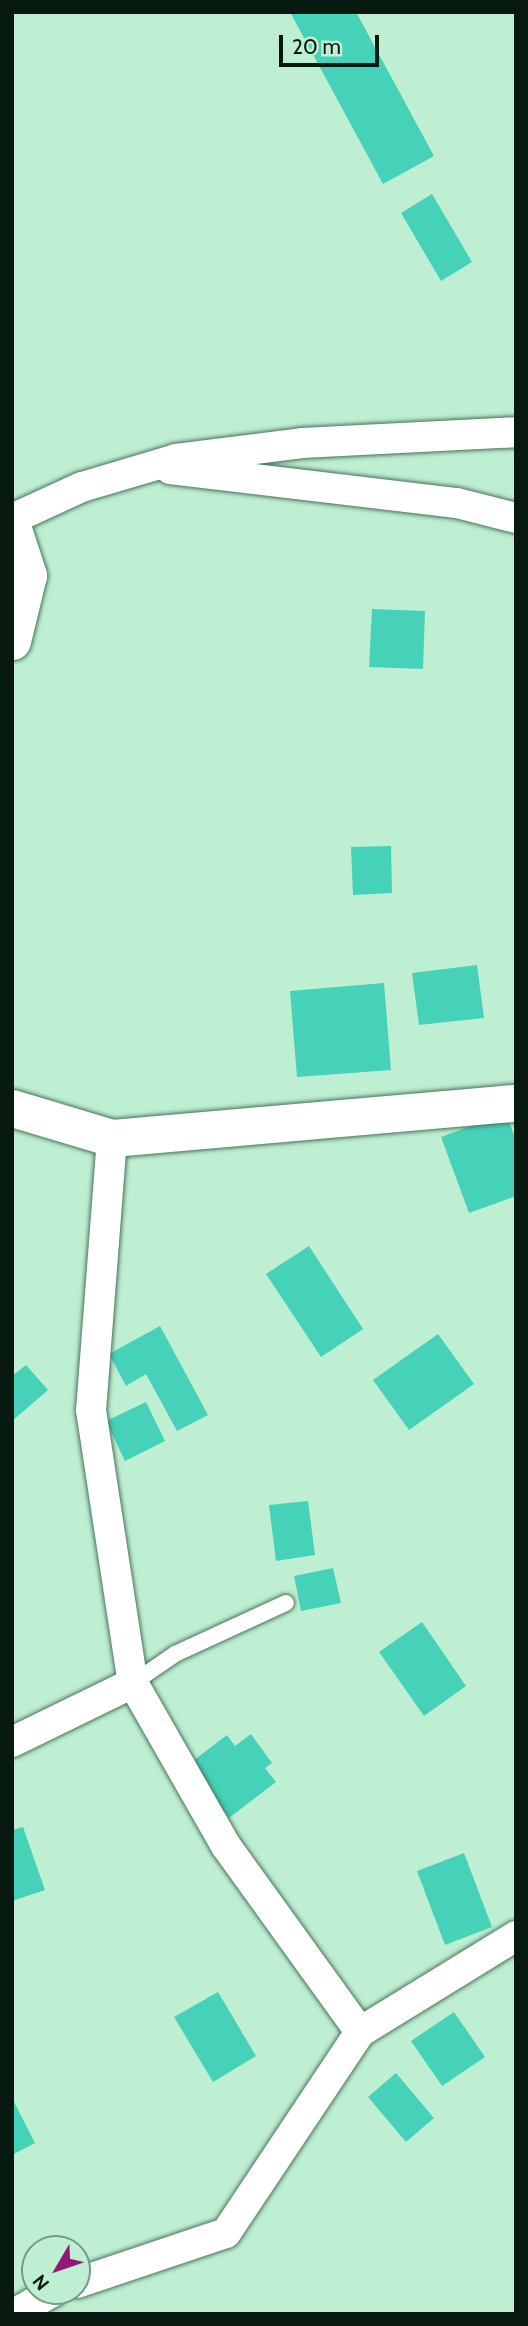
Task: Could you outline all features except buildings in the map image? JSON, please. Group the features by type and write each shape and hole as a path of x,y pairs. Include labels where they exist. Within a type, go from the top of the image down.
{"street":[{"path":"12,519 151,464 302,443 516,432"},
{"path":"151,464 457,503 516,518"},
{"path":"12,526 29,575 12,641"},
{"path":"12,1108 111,1138 516,1103"},
{"path":"111,1138 91,1409 133,1683 226,1846 360,2032"},
{"path":"12,1742 133,1683"},
{"path":"91,2278 226,2233 360,2032 516,1936"},
{"path":"14,2314 30,2305"}],"lane":[{"path":"133,1683 175,1654 286,1603"}]}
